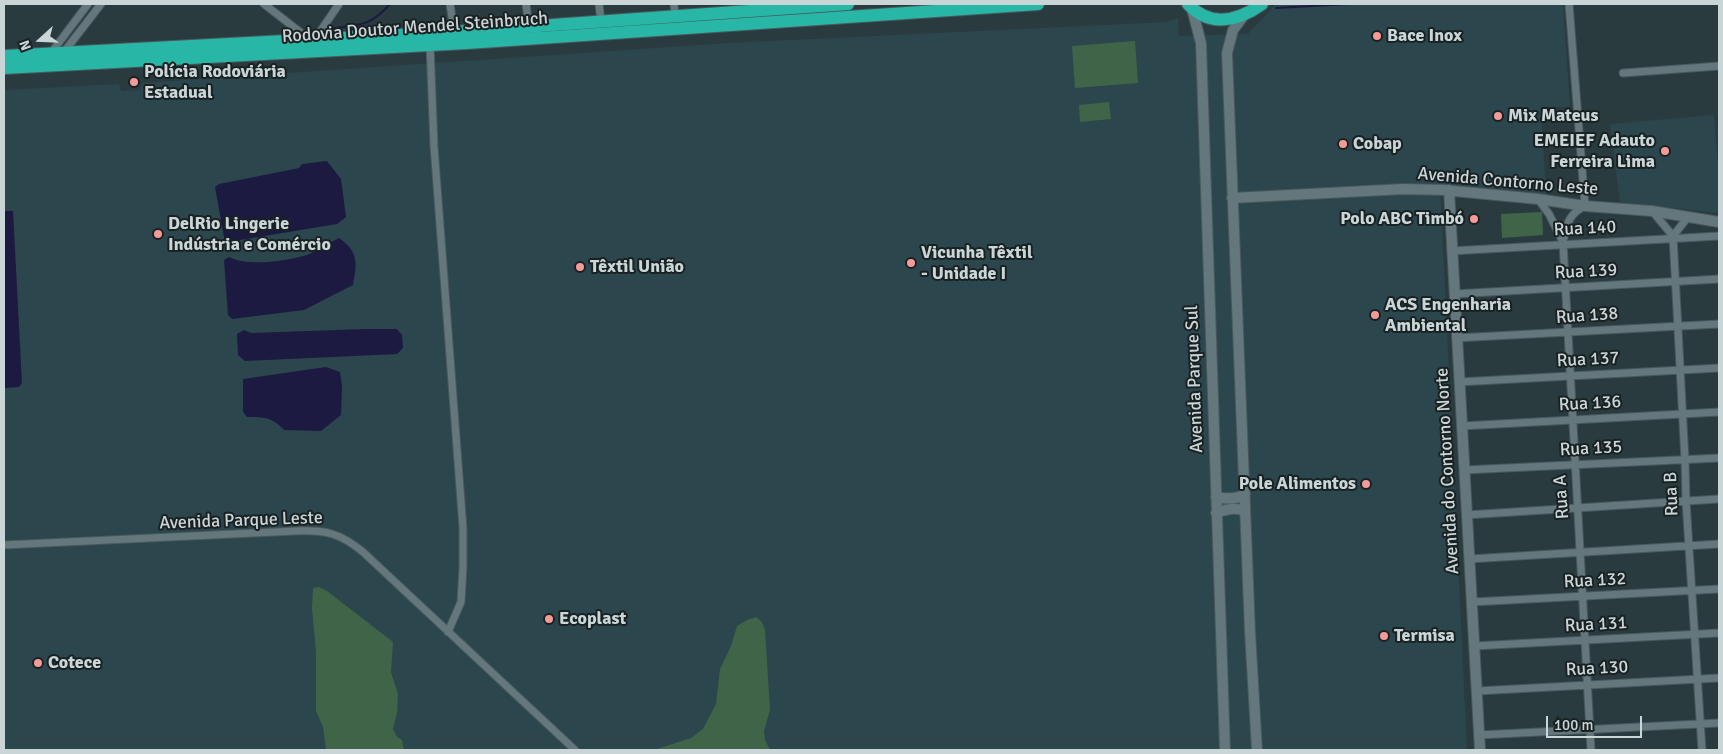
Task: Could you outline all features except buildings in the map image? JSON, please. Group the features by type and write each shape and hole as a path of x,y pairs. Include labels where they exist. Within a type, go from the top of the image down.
{"highway":[{"name":"Rodovia Doutor Mendel Steinbruch","path":"4,56 454,32 601,22 674,10 848,4"},
{"name":"Rodovia Doutor Mendel Steinbruch","path":"4,68 430,45 1038,4"},
{"path":"1190,5 1204,15 1219,20 1234,19 1262,4"}],"street":[{"path":"50,54 88,4"},
{"path":"64,52 101,4"},
{"path":"264,4 312,39 339,4"},
{"path":"450,4 454,32"},
{"path":"526,4 528,27"},
{"path":"599,4 601,22"},
{"path":"1257,4 1244,14 1233,30 1226,53 1245,511 1258,750"},
{"path":"1569,4 1585,206"},
{"name":"Avenida Parque Sul","path":"1190,5 1200,43 1225,750"},
{"path":"430,45 434,146 463,528 461,602 448,632"},
{"path":"1623,73 1719,66"},
{"name":"Avenida Contorno Leste","path":"1232,198 1404,189 1449,190 1585,206 1652,211 1719,222"},
{"name":"Avenida do Contorno Norte","path":"1449,190 1480,750"},
{"name":"Rua A","path":"1538,199 1549,214 1563,243"},
{"name":"Rua A","path":"1585,206 1573,213 1569,219 1563,243 1591,750"},
{"path":"1652,211 1673,238 1688,217"},
{"name":"Rua 140","path":"1451,251 1563,243 1719,236"},
{"name":"Rua B","path":"1673,238 1686,460 1686,501 1702,750"},
{"name":"Rua 139","path":"1454,294 1719,279"},
{"name":"Rua 138","path":"1456,338 1719,324"},
{"name":"Rua 137","path":"1459,382 1719,368"},
{"name":"Rua 136","path":"1462,426 1719,412"},
{"name":"Rua 135","path":"1464,470 1719,458"},
{"path":"1216,497 1239,498 1245,494"},
{"path":"1466,515 1719,499"},
{"path":"1216,513 1238,508 1245,511"},
{"name":"Avenida Parque Leste","path":"4,545 322,531 343,537 354,544 575,750"},
{"path":"1469,559 1719,544"},
{"name":"Rua 132","path":"1472,602 1719,589"},
{"name":"Rua 131","path":"1474,646 1719,633"},
{"name":"Rua 130","path":"1477,691 1719,678"},
{"path":"1479,736 1719,723"}],"shaded area":[{"path":"1276,4 1563,4 1570,107 1541,107 1546,195 1440,185 1467,750 4,750 4,90 119,84 121,91 140,90 142,83 729,43 1167,22 1178,18 1179,36 1248,34"},
{"name":"EMEIEF Adauto Ferreira Lima","path":"1714,115 1719,177 1719,213 1620,202 1610,124"},
{"path":"327,161 341,179 346,217 337,224 228,242 224,237 215,187 219,184 299,168 302,164"},
{"path":"4,211 13,211 22,383 19,387 4,388"},
{"path":"339,238 350,248 355,258 353,285 304,310 232,319 228,315 224,260 229,257 247,262 289,259 307,255"},
{"path":"397,329 402,335 403,348 397,354 245,361 238,355 237,334 244,330 251,333"},
{"path":"326,367 340,372 342,386 341,415 321,431 284,430 272,420 247,417 243,412 243,379"}],"green space":[{"path":"1135,41 1138,83 1075,88 1072,46"},
{"path":"1109,102 1111,119 1080,122 1079,105"},
{"path":"1542,212 1543,235 1502,238 1501,214"},
{"path":"319,587 327,591 393,642 391,672 398,694 397,713 393,729 397,737 402,740 404,750 326,750 323,727 316,711 316,651 312,608 313,588"},
{"path":"756,617 762,622 765,630 770,710 764,731 765,740 770,750 654,750 691,738 703,729 716,704 720,669 731,646 737,626"}],"waterway":[{"path":"329,29 362,24 376,17 390,4"},
{"path":"1276,8 1349,4"}],"place":[{"name":"Bace Inox","path":"1377,36"},
{"name":"Polícia Rodoviária Estadual","path":"134,82"},
{"name":"Mix Mateus","path":"1498,116"},
{"name":"Cobap","path":"1343,144"},
{"name":"EMEIEF Adauto Ferreira Lima","path":"1665,151"},
{"name":"Polo ABC Timbó","path":"1474,219"},
{"name":"DelRio Lingerie Indústria e Comércio","path":"158,234"},
{"name":"Vicunha Têxtil - Unidade I","path":"911,263"},
{"name":"Têxtil União","path":"580,267"},
{"name":"ACS Engenharia Ambiental","path":"1375,315"},
{"name":"Pole Alimentos","path":"1366,484"},
{"name":"Ecoplast","path":"549,619"},
{"name":"Termisa","path":"1384,636"},
{"name":"Cotece","path":"38,663"}]}
